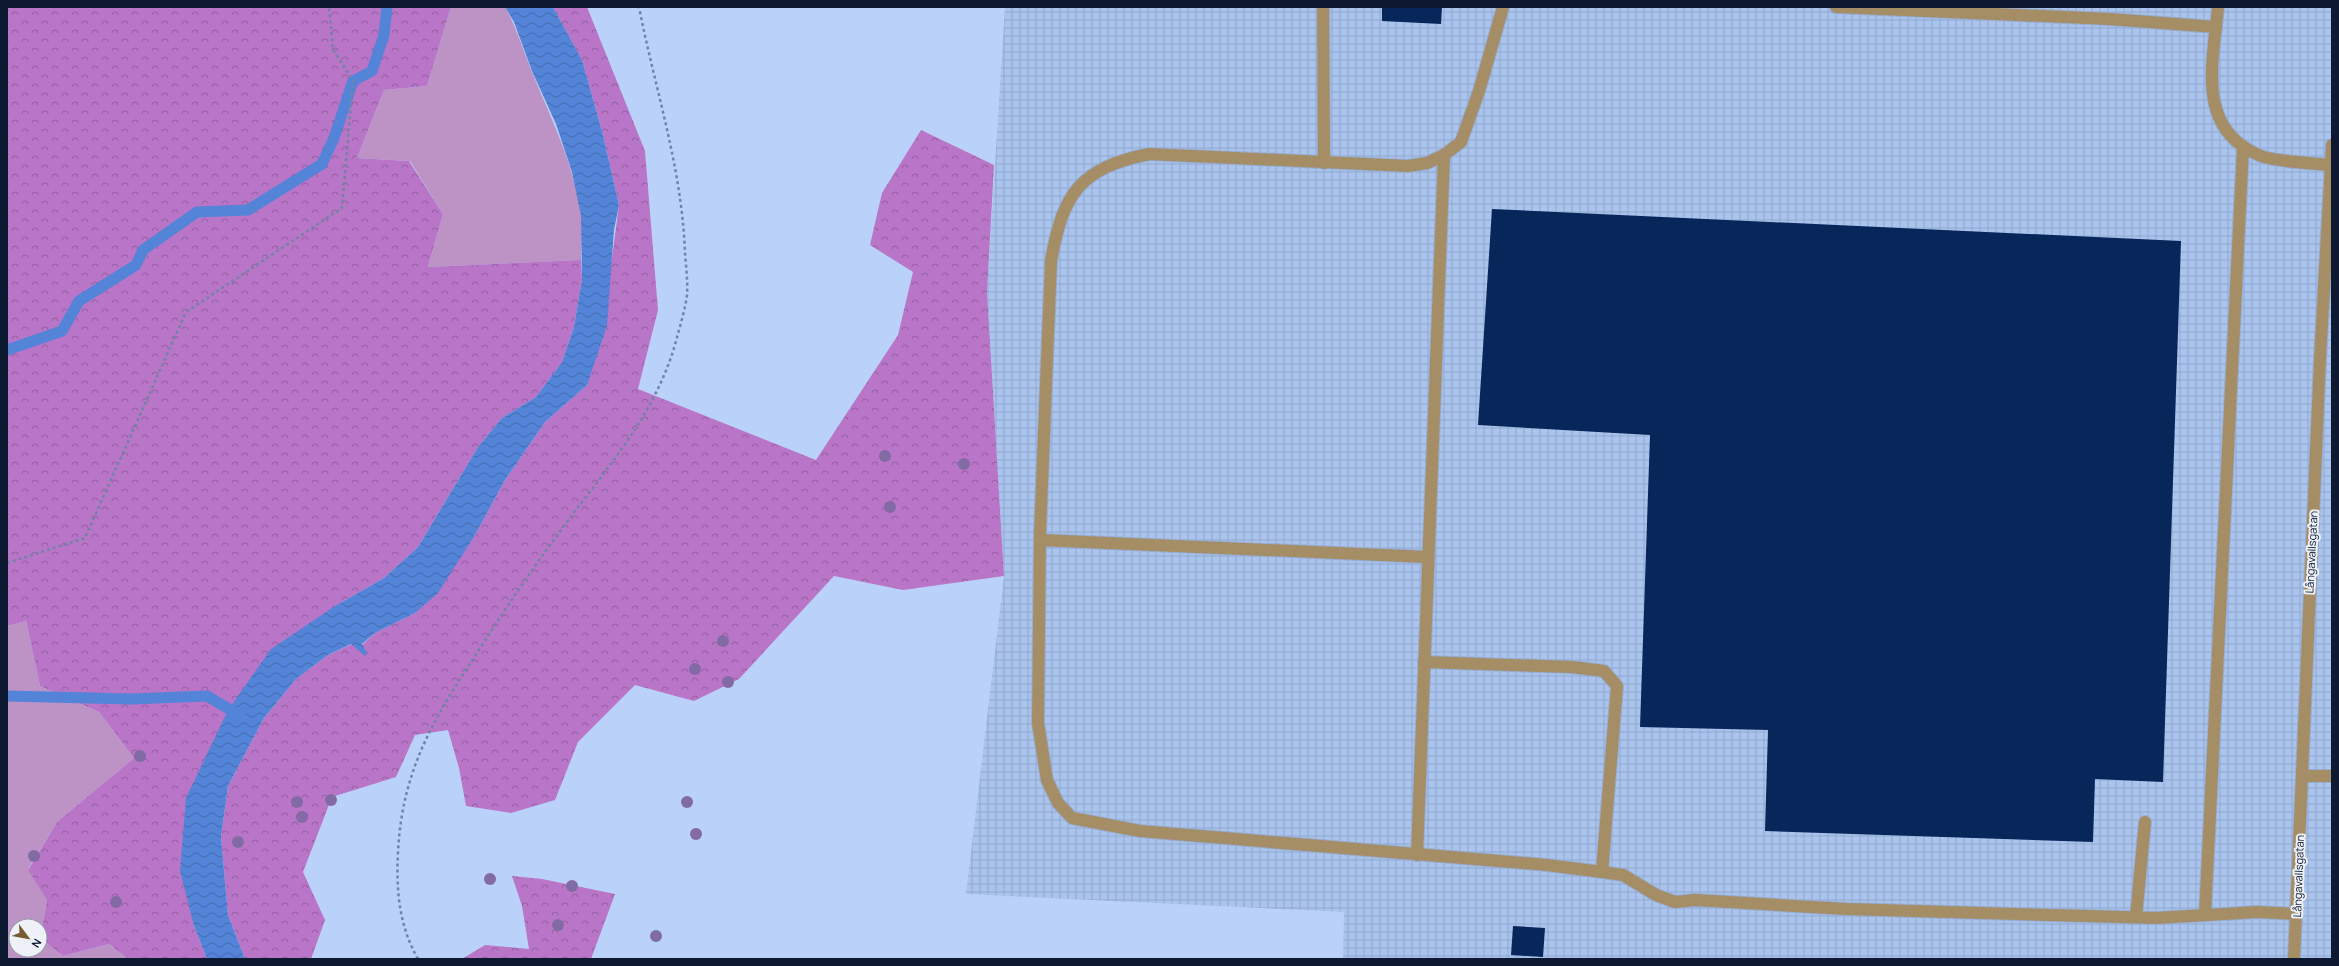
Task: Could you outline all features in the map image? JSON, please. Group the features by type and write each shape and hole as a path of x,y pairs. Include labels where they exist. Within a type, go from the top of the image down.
{"street":[{"path":"1323,7 1324,163"},
{"path":"1504,7 1479,91 1461,142 1444,155 1427,163 1408,166 1149,154 1124,159 1104,166 1086,179 1065,207 1056,231 1051,261 1040,540 1038,723 1047,780 1058,803 1072,818 1140,831 1417,855 1623,875 1656,895 1675,902 1695,900 1846,909 2136,917 2257,912 2296,914"},
{"path":"1836,7 2046,12 2216,27"},
{"path":"2218,7 2211,85 2216,113 2228,133 2243,147 2263,157 2331,165"},
{"name":"Långavallsgatan","path":"2294,959 2328,280 2332,145"},
{"path":"2205,915 2243,147"},
{"path":"1417,855 1444,155"},
{"path":"1040,540 1428,557"},
{"path":"1424,662 1572,667 1604,671 1617,686 1602,872"},
{"path":"2302,776 2332,776"},
{"path":"2136,917 2145,822"}],"path":[{"path":"7,563 85,538 186,312 342,208 353,81 333,49 329,7"},
{"path":"418,959 410,946 398,906 397,863 399,822 405,793 419,752 445,702 512,599 559,532 637,428 666,374 687,296 684,227 675,161 639,7"}],"shaded area":[{"path":"451,7 505,7 561,142 573,177 582,220 581,260 428,267 443,214 410,161 357,158 384,90 427,86"},
{"path":"1005,7 2332,7 2332,959 1343,959 1344,912 966,894 1004,576 987,292"},
{"path":"26,621 40,686 99,712 134,758 57,822 28,869 47,900 44,918 8,918 8,958 48,958 48,944 63,956 109,944 128,959 7,959 7,626"}],"green space":[{"path":"7,7 451,7 427,86 384,90 357,158 409,161 443,214 428,267 581,260 582,279 574,327 562,362 536,397 502,418 478,447 418,547 384,578 335,606 228,710 194,926 207,959 128,959 109,944 63,956 48,944 48,918 44,918 47,900 28,870 57,822 134,758 99,712 40,686 26,621 7,626"},
{"path":"553,7 587,7 645,151 658,310 638,389 816,460 898,335 913,272 870,245 882,193 921,130 994,165 987,292 1004,576 903,590 834,576 739,679 694,701 635,685 578,742 555,800 511,813 466,806 459,768 448,730 415,735 396,777 332,797 303,872 325,920 311,959 245,959 228,915 221,837 228,786 264,718 296,679 328,655 352,644 367,653 362,645 375,633 415,613 475,535 505,480 545,422 587,385 610,273 619,205 602,131 582,60"},
{"path":"512,876 542,879 615,894 591,959 462,959 485,945 529,949 522,906"}],"water":[{"path":"505,7 553,7 582,60 602,131 619,205 614,230 607,326 587,385 545,422 505,480 475,535 438,593 415,613 375,633 362,644 367,653 365,656 351,644 328,655 296,679 264,718 228,786 221,837 228,915 245,959 207,959 194,926 180,871 186,798 228,710 271,649 335,606 384,578 418,547 478,447 502,418 536,397 562,362 574,327 582,279 581,216 572,172 556,124 532,71 514,22"}],"building":[{"path":"1382,7 1442,7 1441,24 1382,21"},
{"path":"1492,209 2181,241 2163,782 2095,779 2093,842 1765,831 1768,730 1640,727 1650,435 1478,425"},
{"path":"1513,926 1545,928 1543,957 1511,955"}],"waterway":[{"path":"7,350 62,331 79,301 136,265 143,250 197,212 248,210 322,164 334,138 353,81 372,71 384,35 387,7"},
{"path":"7,696 131,699 207,696 241,716"}]}
